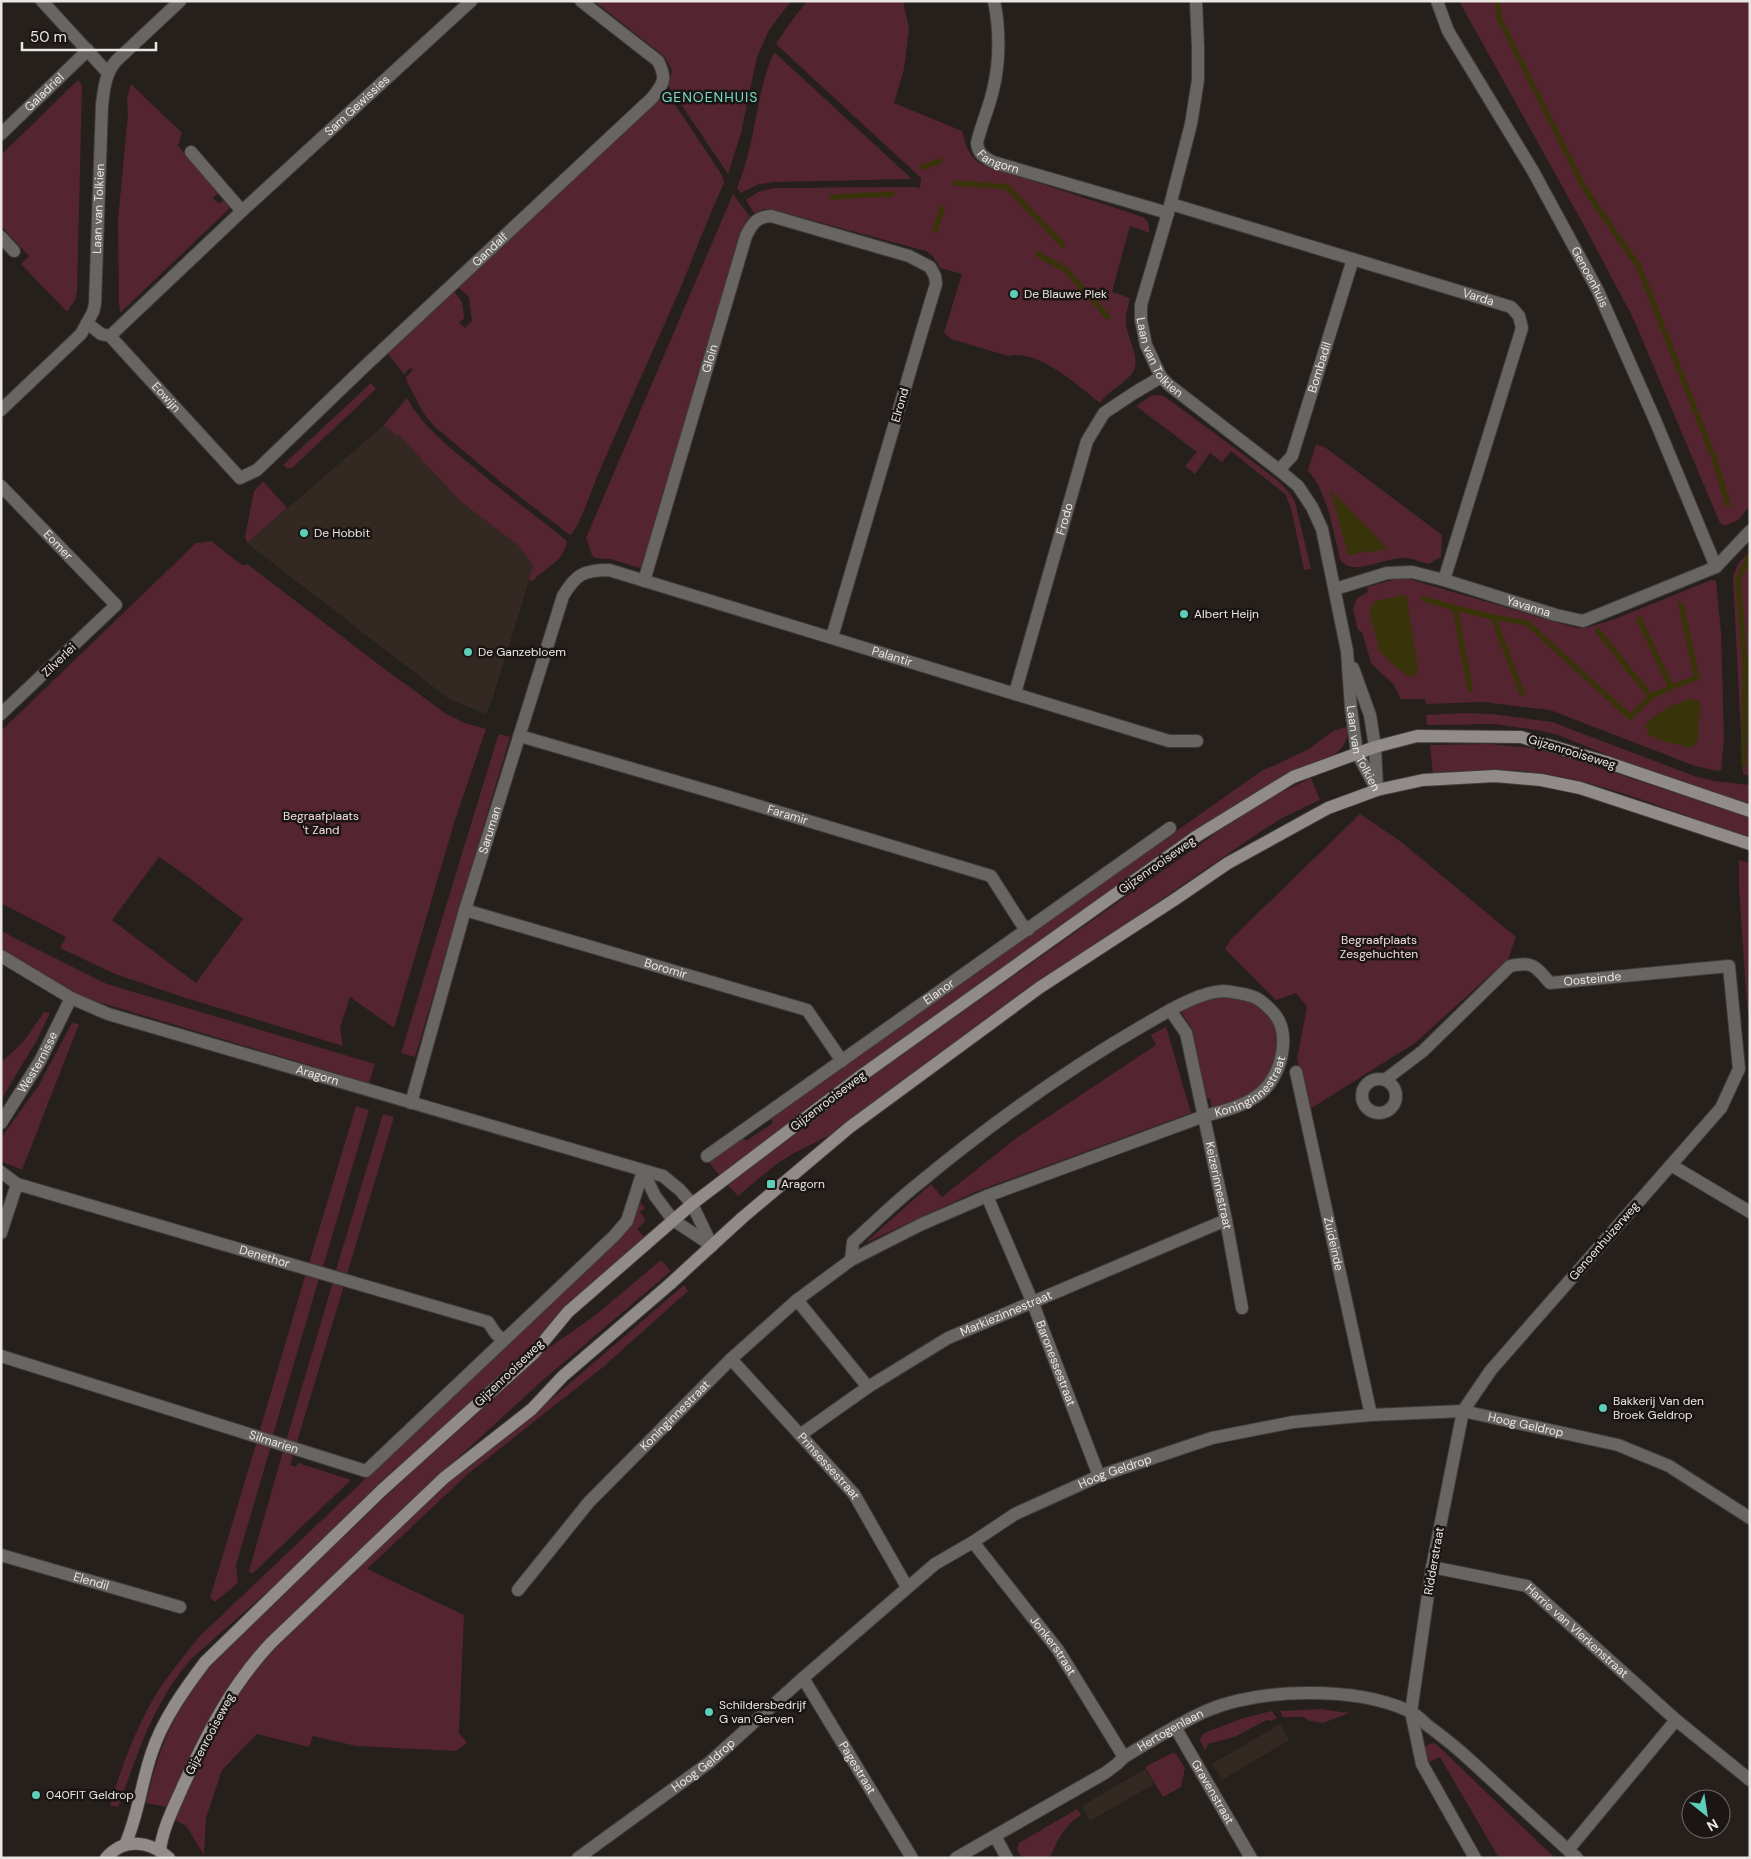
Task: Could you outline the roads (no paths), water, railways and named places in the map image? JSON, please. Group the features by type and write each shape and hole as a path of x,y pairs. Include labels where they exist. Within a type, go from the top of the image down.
{"main road":[{"name":"Gijzenrooiseweg","path":"125,1845 136,1820 152,1752 164,1724 181,1693 205,1662 381,1491 534,1353 568,1312 672,1220 858,1078 1197,836 1293,778 1357,753 1417,736 1521,737 1606,762 1750,811"},
{"name":"Gijzenrooiseweg","path":"165,1854 162,1837 165,1825 204,1741 224,1703 258,1657 444,1478 532,1409 563,1376 742,1218 850,1127 1039,988 1228,863 1328,808 1377,790 1431,780 1495,776 1541,780 1580,788 1750,844"},
{"path":"106,1858 116,1849 125,1845 144,1844 165,1854"}],"street":[{"path":"42,1 108,73"},
{"name":"Laan van Tolkien","path":"1,410 81,334 87,323 95,304 102,105 108,73 116,61 180,1"},
{"name":"Sam Gewissies","path":"110,336 471,1"},
{"name":"Gandalf","path":"240,478 257,470 363,368 652,98 663,84 663,72 658,61 581,1"},
{"name":"Fangorn","path":"994,1 998,46 997,68 994,90 977,143 982,156 992,162 1170,209"},
{"name":"Laan van Tolkien","path":"1196,1 1198,80 1192,124 1170,209 1141,305 1141,320 1146,345 1161,377 1179,394 1298,486 1312,506 1322,529 1347,651 1351,708 1357,753 1377,790"},
{"name":"Genoenhuis","path":"1437,1 1448,31 1533,171 1598,291 1655,420 1716,567"},
{"name":"Galadriel","path":"1,134 88,50"},
{"path":"190,152 242,212"},
{"name":"Varda","path":"1170,209 1511,307 1519,316 1522,328 1444,580"},
{"name":"Gloin","path":"644,581 746,236 755,221 759,218 772,216 839,236"},
{"name":"Elrond","path":"832,637 936,284 935,276 930,267 918,260 839,236"},
{"path":"1,237 14,251"},
{"name":"Bombadil","path":"1279,470 1292,456 1352,260"},
{"name":"Eowijn","path":"87,323 101,334 110,336 240,478"},
{"name":"Frodo","path":"1015,693 1087,441 1104,413 1161,377"},
{"name":"Eomer","path":"1,486 116,605"},
{"path":"1716,567 1750,530"},
{"name":"Yavanna","path":"1335,588 1387,573 1412,572 1556,615 1583,621 1716,567"},
{"name":"Palantir","path":"590,570 609,570 1169,741 1197,741"},
{"name":"Saruman","path":"411,1103 464,910 563,596 572,580 590,570"},
{"name":"Zilverlei","path":"1,714 116,605"},
{"name":"Laan van Tolkien","path":"1347,651 1370,715 1375,747 1377,790"},
{"name":"Faramir","path":"520,736 991,876 1021,923 1028,930"},
{"name":"Elanor","path":"707,1156 1170,828"},
{"name":"Boromir","path":"464,910 807,1010 842,1061"},
{"name":"Aragorn","path":"1,956 71,998 108,1014 643,1172 663,1176 680,1190 692,1204 712,1246"},
{"name":"Oosteinde","path":"1386,1079 1423,1051 1510,966 1526,963 1539,970 1550,983 1729,966"},
{"name":"Genoenhuizerweg","path":"1463,1411 1491,1370 1721,1108 1744,1068 1729,966"},
{"name":"Koninginnestraat","path":"518,1590 590,1502 730,1359 797,1300 852,1260 922,1224 987,1196 1204,1116 1232,1109 1252,1099 1265,1089 1277,1070 1284,1043 1282,1024 1272,1010 1256,998 1223,991 1196,997 1170,1010 1096,1054 1018,1108 917,1184 853,1242 852,1260"},
{"name":"Westernisse","path":"1,1123 40,1061 71,998"},
{"name":"Keizerinnestraat","path":"1170,1010 1186,1033 1226,1220 1242,1308"},
{"name":"Zuideinde","path":"1296,1072 1371,1415"},
{"path":"1671,1165 1750,1212"},
{"path":"1,1172 17,1184 1,1233"},
{"path":"643,1172 655,1196 672,1220 712,1246"},
{"path":"504,1340 614,1236 627,1220 643,1172"},
{"name":"Denethor","path":"17,1184 488,1322 496,1334 504,1340"},
{"name":"Baronessestraat","path":"987,1196 1032,1301 1099,1476"},
{"name":"Markiezinnestraat","path":"800,1436 868,1387 948,1338 1226,1220"},
{"path":"797,1300 868,1387"},
{"name":"Silmarien","path":"1,1356 366,1472 504,1340"},
{"name":"Prinsessestraat","path":"730,1359 854,1494 907,1587"},
{"name":"Hoog Geldrop","path":"578,1858 710,1762 803,1678 935,1564 974,1542 1016,1514 1099,1476 1212,1438 1293,1422 1371,1415 1463,1411 1618,1445 1669,1466 1750,1518"},
{"name":"Ridderstraat","path":"1411,1712 1432,1567 1463,1411"},
{"name":"Jonkerstraat","path":"974,1542 1058,1650 1124,1757"},
{"name":"Elendil","path":"1,1555 180,1607"},
{"name":"Harrie van Vlerkenstraat","path":"1432,1567 1527,1586 1676,1720 1750,1780"},
{"name":"Pagestraat","path":"803,1678 912,1858"},
{"name":"Hertogenlaan","path":"956,1858 1105,1773 1124,1757 1175,1727 1222,1706 1264,1695 1336,1694 1385,1702 1411,1712 1454,1746 1572,1854"},
{"path":"1411,1712 1422,1764 1475,1858"},
{"path":"1572,1854 1676,1720"},
{"name":"Gravenstraat","path":"1175,1727 1251,1858"},
{"path":"995,1836 1007,1858"}],"waterway":[{"path":"1497,1 1500,20 1585,189 1639,267 1714,458 1728,504"},
{"path":"923,167 940,161"},
{"path":"956,183 1007,187 1063,245"},
{"path":"832,197 892,194"},
{"path":"935,230 942,209"},
{"path":"1038,254 1066,270 1108,317"},
{"path":"1744,764 1745,664 1738,579 1750,555"},
{"path":"1424,599 1455,608 1470,689"},
{"path":"1671,687 1697,678 1681,605"},
{"path":"1455,608 1493,617 1522,693"},
{"path":"1493,617 1527,623 1630,717 1651,697 1598,631"},
{"path":"1639,619 1671,687 1651,697"}],"place":[{"name":"De Blauwe Plek","path":"1014,294"},
{"name":"De Hobbit","path":"304,533"},
{"name":"Albert Heijn","path":"1184,614"},
{"name":"De Ganzebloem","path":"468,652"},
{"name":"Aragorn","path":"771,1184"},
{"name":"Bakkerij Van den Broek Geldrop","path":"1603,1408"},
{"name":"Schildersbedrijf G van Gerven","path":"709,1712"},
{"name":"040FIT Geldrop","path":"36,1795"}],"district":[{"name":"GENOENHUIS","path":"710,97"}],"park label":[{"name":"Begraafplaats 't Zand","path":"321,823"},
{"name":"Begraafplaats Zesgehuchten","path":"1379,947"}]}
